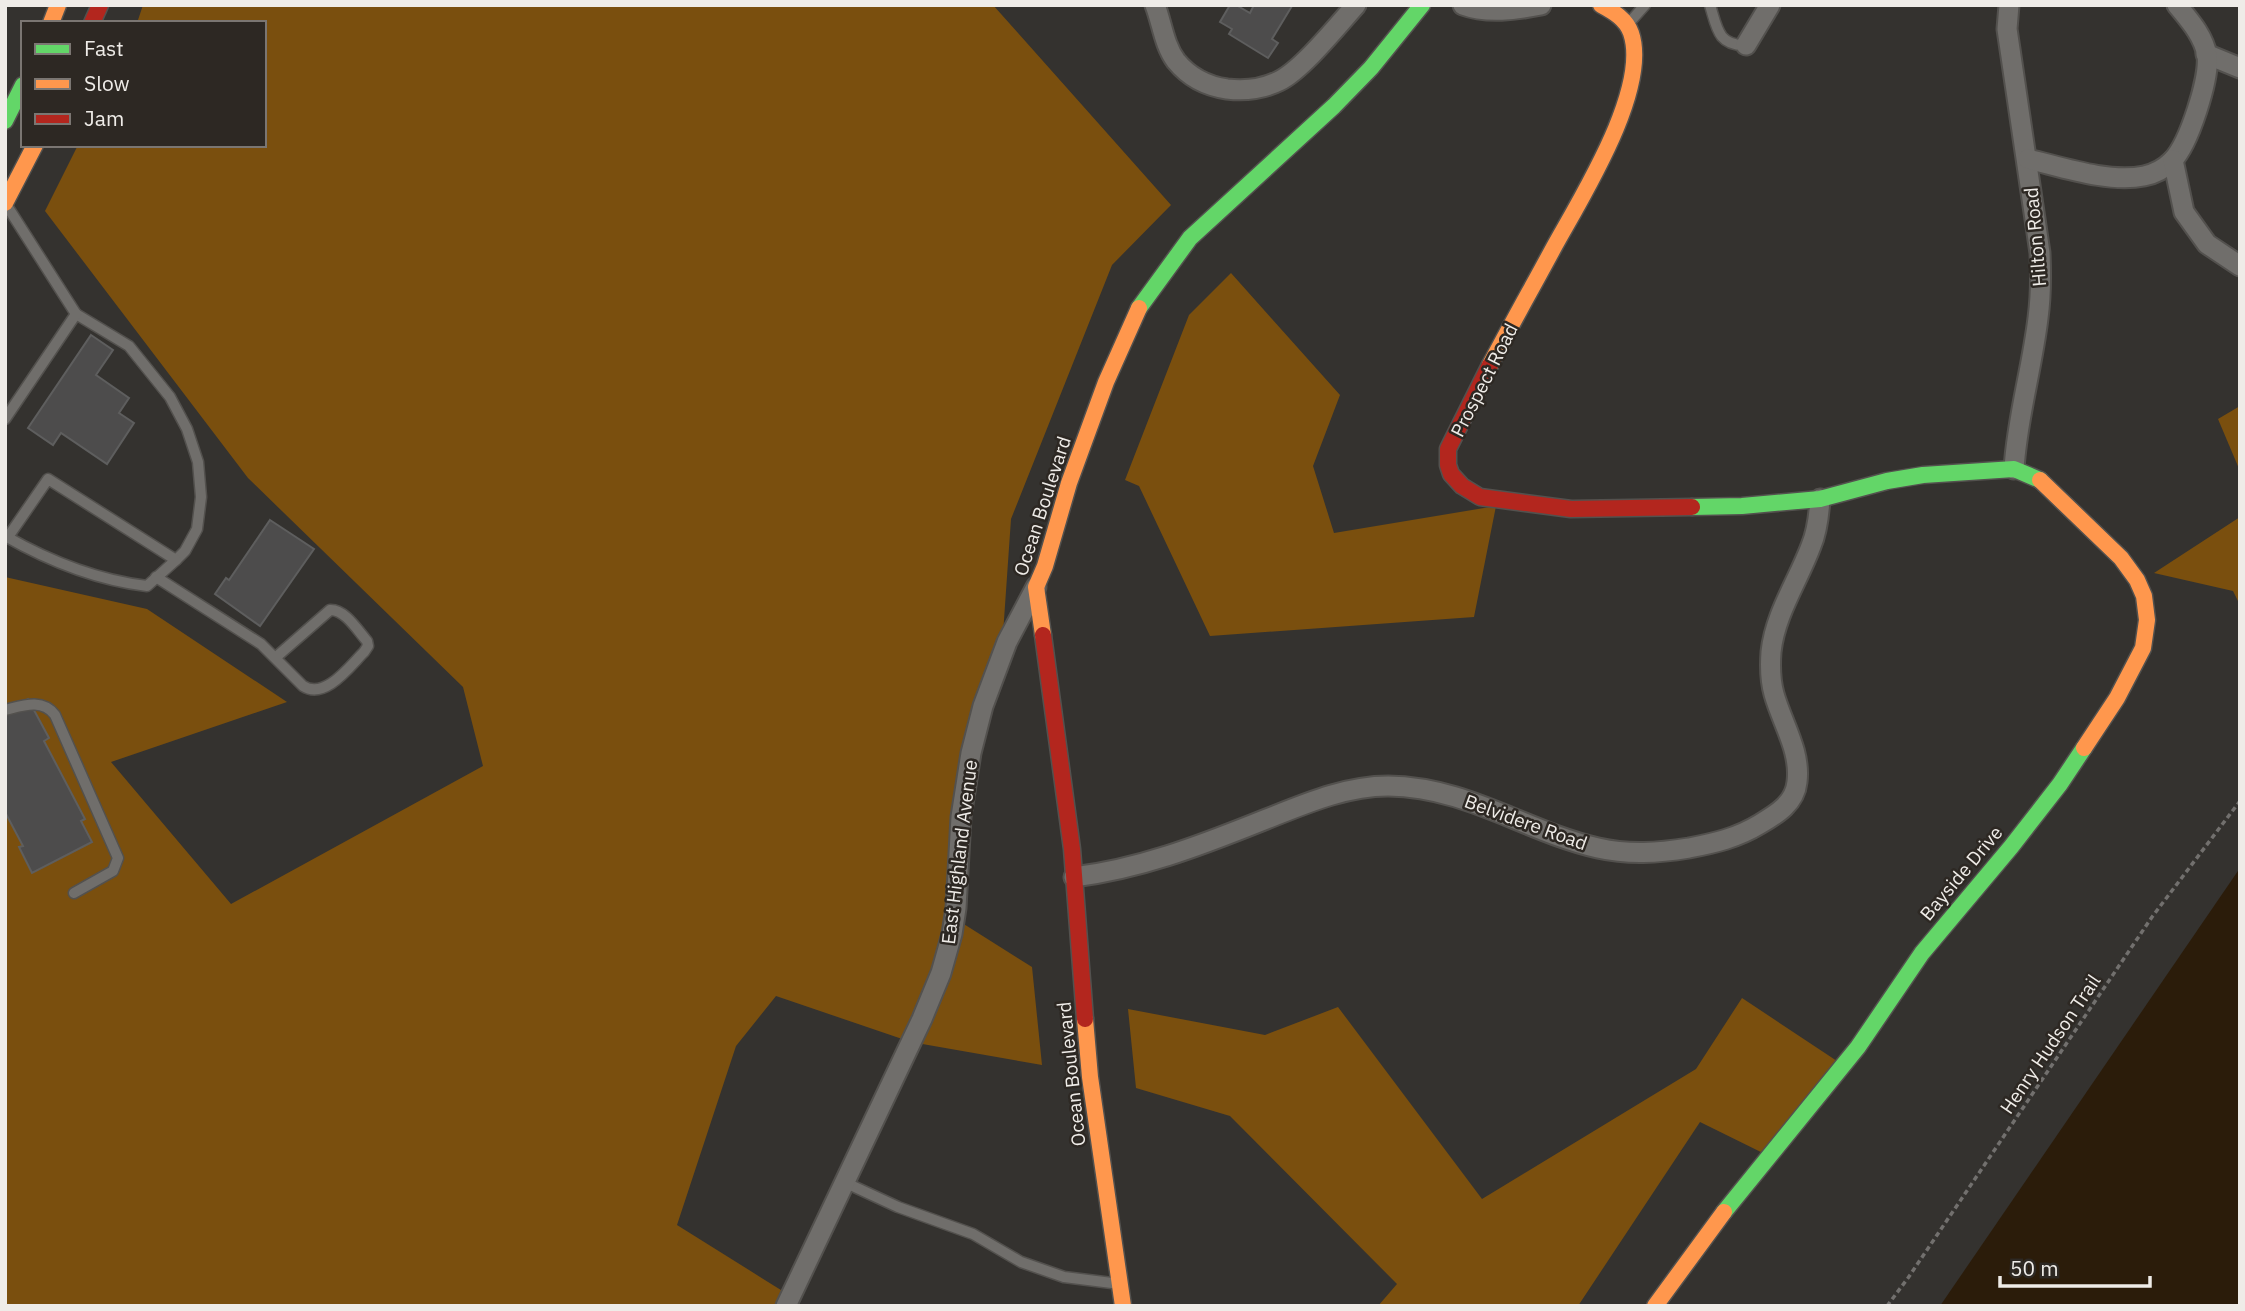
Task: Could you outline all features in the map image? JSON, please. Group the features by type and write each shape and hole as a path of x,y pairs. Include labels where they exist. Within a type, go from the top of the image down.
{"main road":[{"path":"93,21 100,5"},
{"name":"Ocean Boulevard","path":"1123,1306 1090,1077 1074,877 1036,587 1101,394 1140,303 1190,238 1334,106 1371,68 1422,5"},
{"path":"1601,5 1623,17 1627,25"},
{"name":"Prospect Road","path":"1627,25 1632,35 1635,59 1632,84 1619,122 1602,159 1481,381 1448,449 1451,474 1462,486 1480,497 1571,509 1742,506 1820,499 1887,481 1923,475 2014,469"},
{"path":"5,121 21,89"},
{"path":"5,203 34,147"},
{"name":"Bayside Drive","path":"1655,1306 1719,1219 1858,1047 1922,953 2060,784 2117,698 2143,648 2147,620 2144,596 2137,580 2121,558 2067,504 2040,480 2014,469"}],"street":[{"path":"1155,5 1167,46 1190,75 1214,87 1245,91 1278,82 1294,71 1356,5"},
{"path":"1463,5 1505,11 1541,5"},
{"path":"1746,45 1770,5"},
{"name":"Hilton Road","path":"2009,5 2007,29 2028,159 2040,253 2041,290 2038,321 2017,431 2014,469"},
{"path":"2028,159 2102,176 2143,176 2161,170 2173,160 2191,124 2208,71 2202,38 2177,5"},
{"path":"2206,54 2240,68"},
{"path":"2173,160 2184,212 2207,244 2240,266"},
{"name":"Belvidere Road","path":"1074,877 1109,873 1183,852 1323,798 1385,786 1430,790 1457,796 1565,838 1624,852 1666,852 1715,843 1747,832 1777,814 1790,801 1797,782 1798,765 1794,749 1772,683 1772,650 1776,627 1812,545 1820,499"},
{"name":"East Highland Avenue","path":"786,1306 922,1019 941,973 956,908 961,817 977,729 1007,642 1036,587"}],"lane":[{"path":"1627,25 1645,5"},
{"path":"1710,5 1724,40 1733,46 1746,45"},
{"path":"5,203 76,314 129,346 170,397 187,429 198,462 201,497 197,529 185,551 176,560 147,586 102,578 61,563 7,537 48,479 176,560"},
{"path":"5,419 76,314"},
{"path":"156,577 261,644 275,658 303,686 317,691 327,687 368,646 367,640 341,613 330,610 275,658"},
{"path":"5,710 40,705 55,715 118,858 113,871 74,893"},
{"path":"843,1182 898,1207 973,1234 1021,1262 1064,1277 1120,1284"}],"path":[{"name":"Henry Hudson Trail","path":"1887,1306 1909,1278 2152,918 2240,801"}],"shaded area":[{"path":"143,5 993,5 1171,205 1112,265 1011,519 1001,663 969,746 959,921 1032,967 1042,1065 911,1042 776,996 736,1046 677,1225 797,1300 795,1306 5,1306 5,577 147,609 287,702 111,762 231,904 483,766 463,687 248,478 45,211 77,147 266,147 266,21 138,21"},
{"path":"1231,273 1340,395 1313,466 1334,533 1496,506 1474,617 1210,636 1139,486 1125,480 1189,315"},
{"path":"2240,406 2240,471 2218,419"},
{"path":"2240,517 2240,605 2233,591 2154,573"},
{"path":"2240,868 2240,1306 1940,1306"},
{"path":"1742,998 1843,1065 1773,1158 1700,1122 1578,1306 1378,1306 1397,1284 1230,1116 1136,1088 1128,1009 1265,1035 1338,1007 1482,1199 1696,1069"}],"building":[{"path":"1230,5 1236,5 1250,13 1254,5 1292,6 1272,39 1278,43 1268,58 1229,34 1232,29 1220,22"},
{"path":"91,335 113,350 96,375 129,398 119,413 134,423 107,464 61,433 53,445 28,428"},
{"path":"270,520 314,549 260,626 215,594 226,578 229,580"},
{"path":"28,699 49,738 44,741 85,819 81,821 92,842 32,873 19,847 23,846 5,812 5,711"}],"traffic: fast":[{"path":"1139,308 1190,238 1334,106 1371,68 1422,5"},
{"path":"5,121 21,89"},
{"path":"1692,507 1742,506 1820,499 1887,481 1923,475 2014,469 2040,480"},
{"path":"1724,1212 1858,1047 1922,953 2011,847 2084,748"}],"traffic: slow":[{"path":"52,21 58,5"},
{"path":"1490,365 1595,173 1610,143 1631,83 1634,56 1631,33 1623,20 1601,5"},
{"path":"5,203 34,147"},
{"path":"1043,635 1036,587 1045,566 1069,483 1106,382 1139,308"},
{"path":"2040,480 2121,558 2137,580 2144,596 2147,620 2143,648 2117,698 2084,748"},
{"path":"1085,1019 1090,1077 1123,1306"},
{"path":"1655,1306 1724,1212"}],"traffic: jam":[{"path":"93,21 100,5"},
{"path":"1490,365 1448,449 1451,474 1462,486 1480,497 1571,509 1692,507"},
{"path":"1043,635 1072,849 1085,1019"}]}
